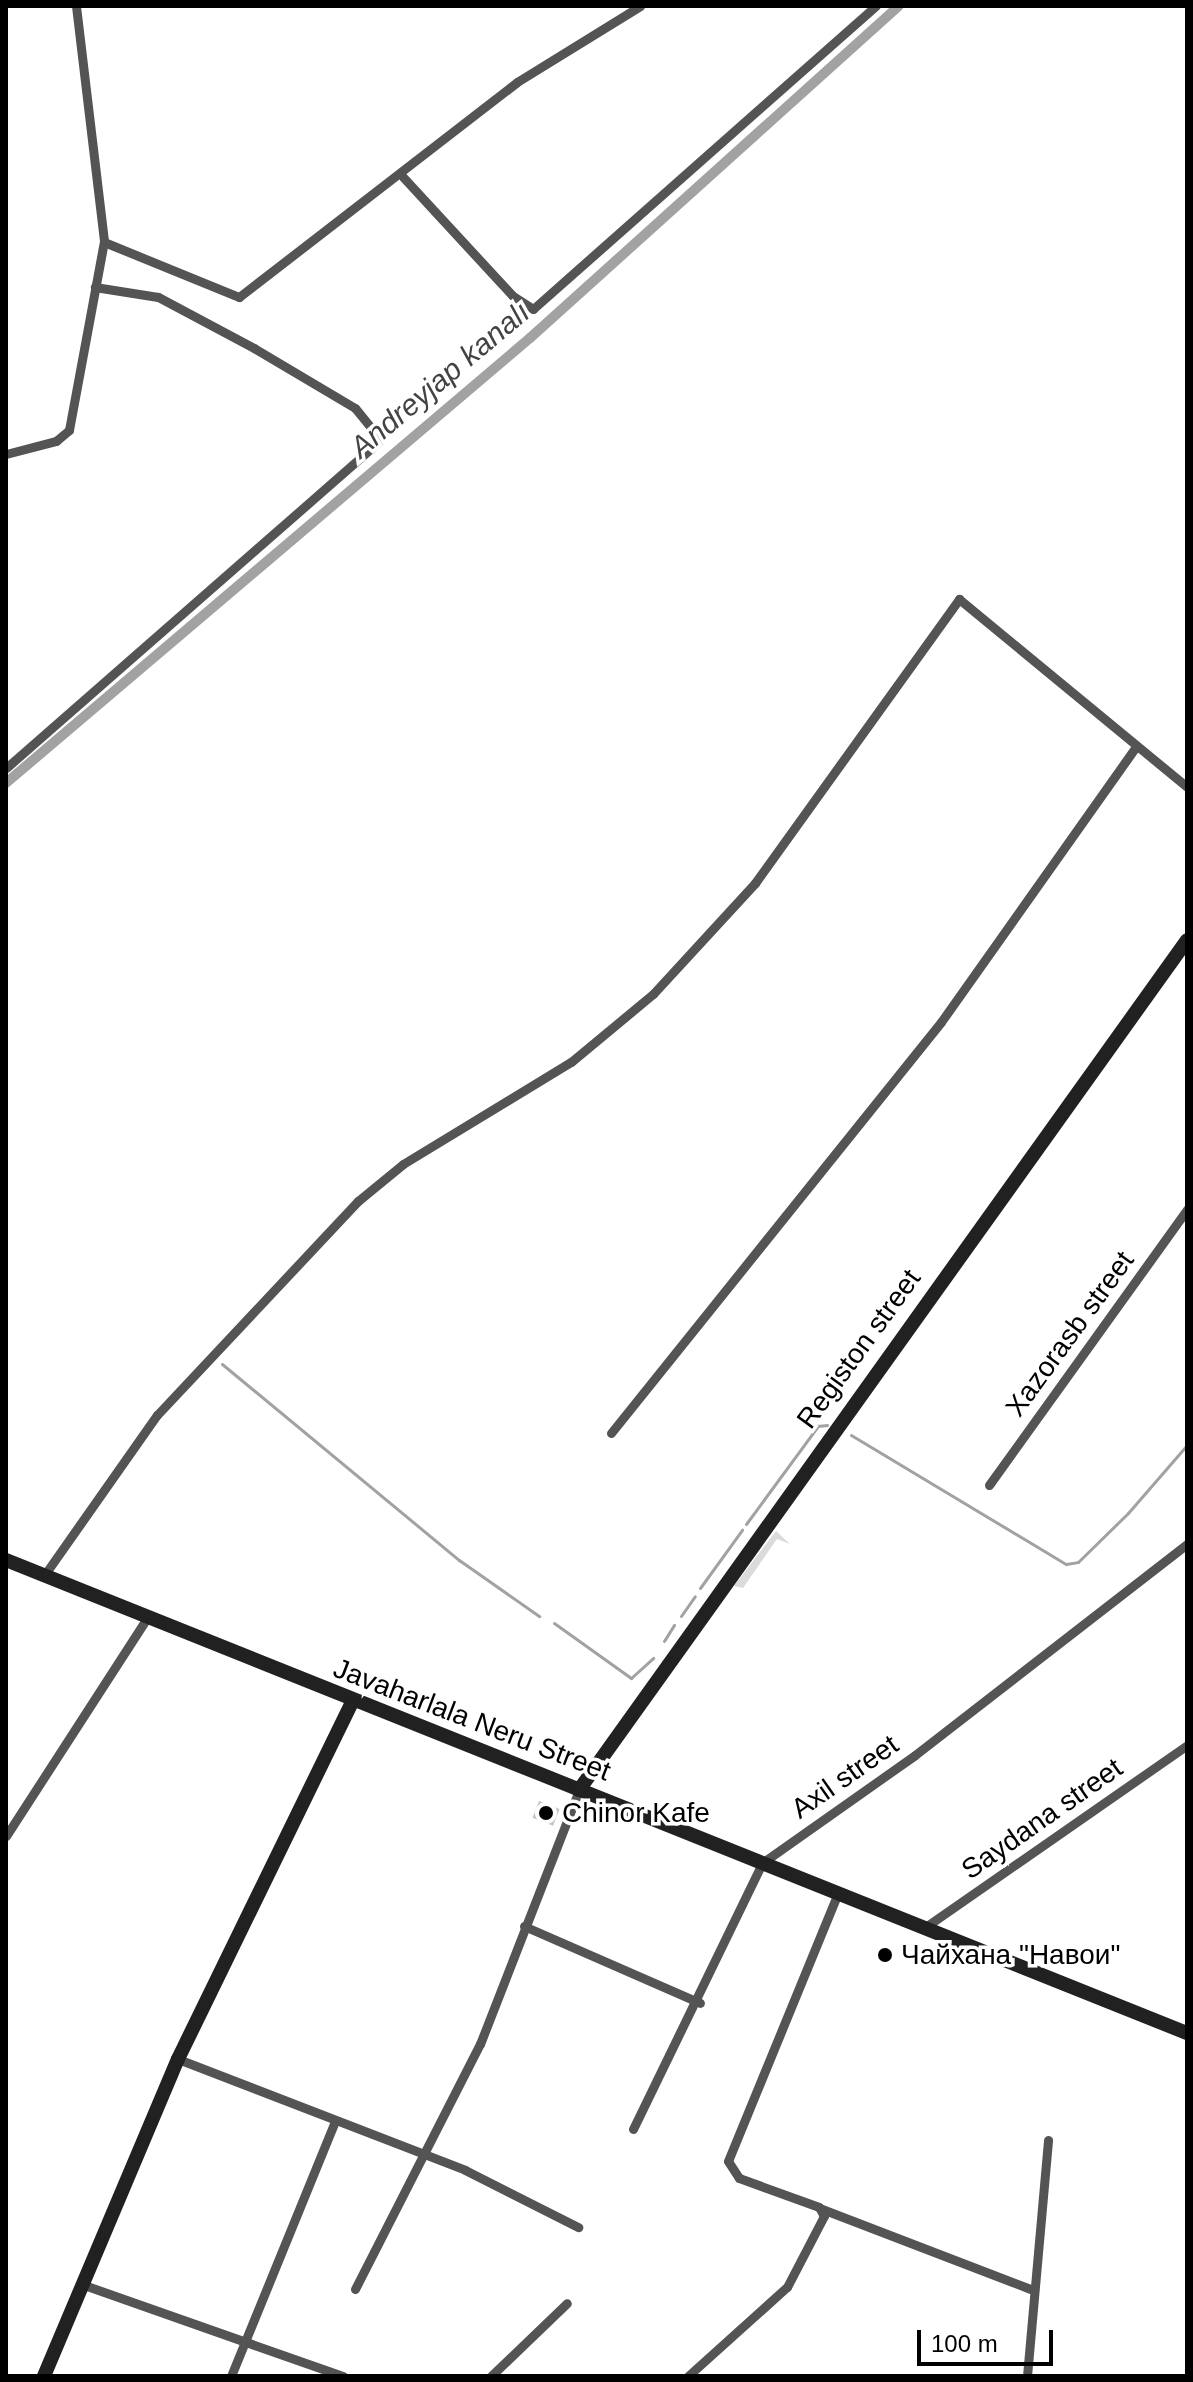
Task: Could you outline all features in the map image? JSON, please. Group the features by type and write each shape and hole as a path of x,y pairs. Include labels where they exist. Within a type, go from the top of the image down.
{"street":[{"path":"6,454 56,441 69,430 104,242 76,6"},
{"path":"104,242 239,297 403,177 563,49 640,6"},
{"path":"403,177 513,296 533,309 876,6"},
{"path":"6,768 381,440 355,408 254,348 158,297 95,287"},
{"path":"43,1577 148,1425 358,1201 403,1164 571,1062 653,994 755,883 959,599 1134,749 1187,787"},
{"path":"611,1433 941,1022 1134,749"},
{"name":"Registon street","path":"579,1790 687,1629 1187,940"},
{"name":"Xazorasb street","path":"989,1485 1187,1209"},
{"name":"Axil street","path":"762,1863 915,1755 1187,1544"},
{"name":"Javaharlala Neru Street","path":"6,1560 145,1621 579,1790 1187,2033"},
{"path":"6,1836 145,1621"},
{"path":"44,2376 178,2059 352,1703"},
{"name":"Saydana street","path":"923,1929 1187,1745"},
{"path":"355,2289 480,2044 579,1790"},
{"path":"633,2129 700,2003 762,1863"},
{"path":"838,1893 728,2161 739,2178 1033,2290"},
{"path":"524,1926 700,2003"},
{"path":"178,2059 424,2157 578,2227"},
{"path":"231,2376 241,2344 335,2121"},
{"path":"1027,2376 1048,2140"},
{"path":"688,2376 787,2287 806,2263 822,2209"},
{"path":"84,2285 241,2344 343,2376"},
{"path":"491,2376 567,2303"}],"shaded area":[{"path":"776,1531 790,1544 777,1539 743,1588 734,1586"}],"building":[{"name":"Chinor Kafe","path":"539,1801 560,1809 553,1826 533,1818"}],"waterway":[{"name":"Andreyjap kanalı","path":"6,783 530,338 899,6"},
{"path":"222,1364 459,1560 539,1616"},
{"path":"746,1524 818,1426 827,1425"},
{"path":"851,1435 1066,1564 1078,1562 1128,1513 1187,1445"},
{"path":"700,1588 742,1530"},
{"path":"681,1616 695,1596"},
{"path":"554,1623 631,1678 653,1658"},
{"path":"664,1641 674,1625"}],"place":[{"name":"Chinor Kafe","path":"546,1813"},
{"name":"Чайхана \"Навои\"","path":"885,1955"}]}
